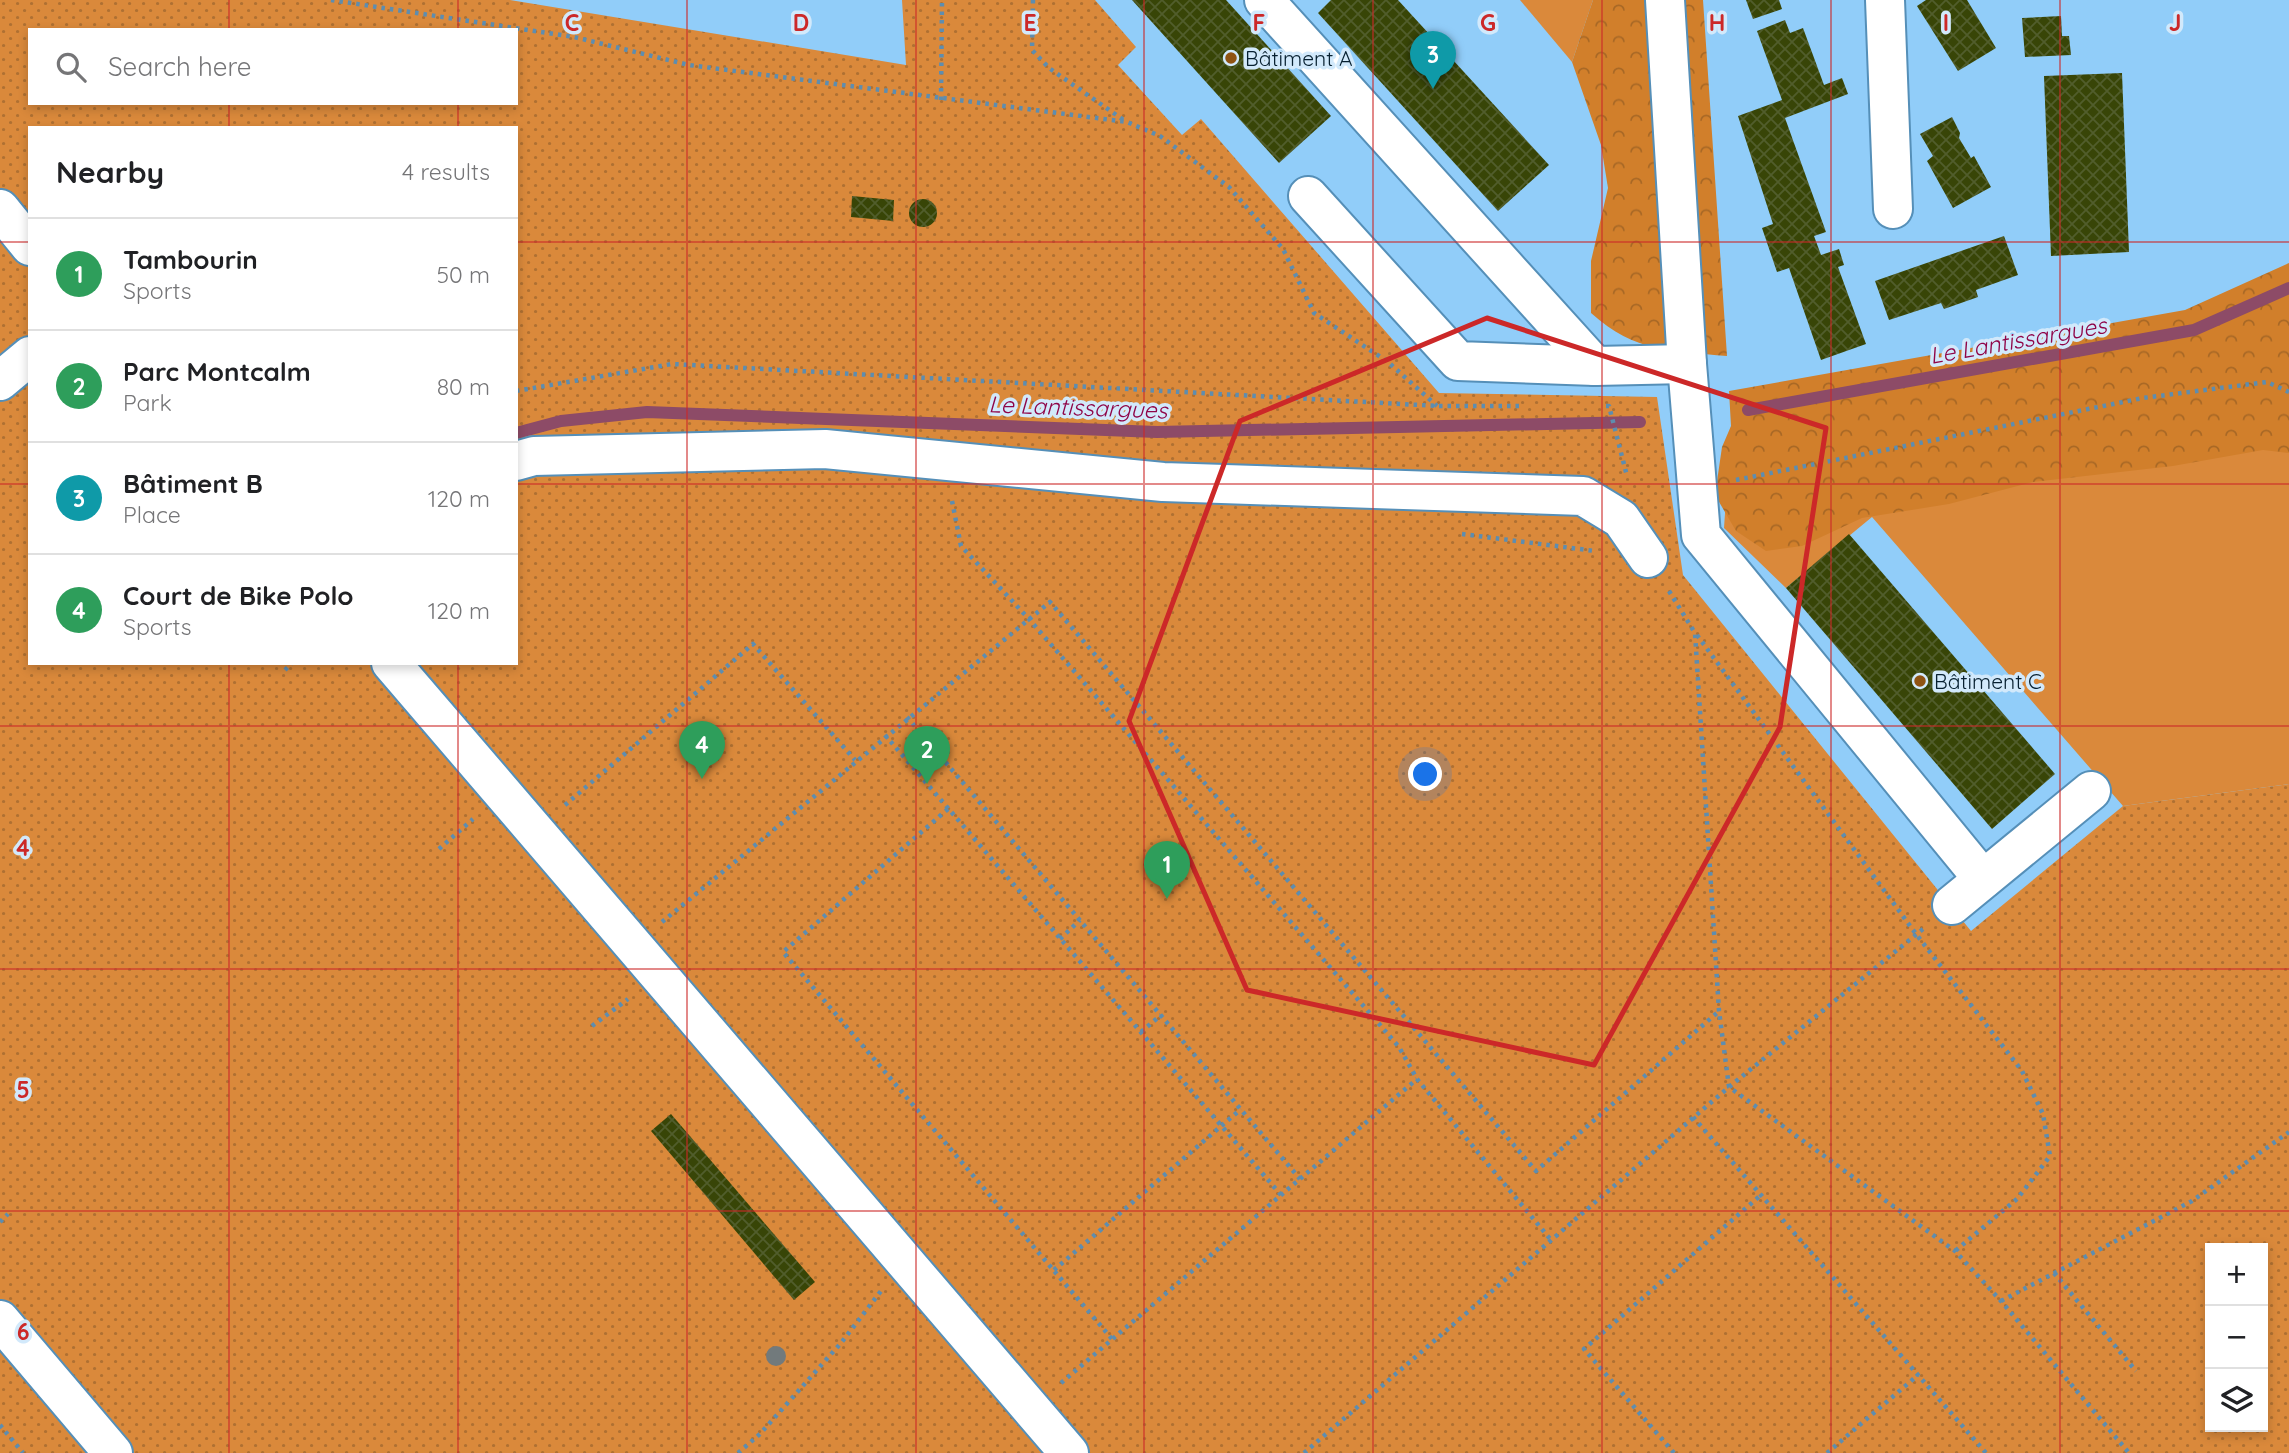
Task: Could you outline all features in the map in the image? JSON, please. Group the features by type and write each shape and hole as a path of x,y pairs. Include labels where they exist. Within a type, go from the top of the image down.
{"street":[{"path":"1264,0 1595,366"},
{"path":"1665,0 1687,364 1701,535 1983,879"},
{"path":"1885,0 1893,209"},
{"path":"1308,196 1458,361 1595,366 1687,364"},
{"path":"0,209 28,244"},
{"path":"0,381 28,358"},
{"path":"518,460 534,456 825,449 1163,482 1583,496 1621,519 1648,558"},
{"path":"393,665 1069,1453"},
{"path":"1952,905 2091,791"},
{"path":"0,1320 113,1453"}],"path":[{"path":"331,0 514,28"},
{"path":"941,100 942,0"},
{"path":"1032,0 1032,50 1049,68 1127,122 1160,136 1229,187 1283,249 1314,313 1388,362 1438,406"},
{"path":"518,29 573,37 689,65 941,100 1127,122"},
{"path":"518,390 672,363 1438,406 1530,406"},
{"path":"1697,487 2143,398 2267,382 2289,392"},
{"path":"1596,406 1609,406 1628,478"},
{"path":"951,462 953,517 961,546 1028,618 1399,1047 1417,1079 1551,1240"},
{"path":"1648,558 1695,633 1916,934 2022,1071 2043,1114 2050,1156 2017,1199 1955,1251"},
{"path":"634,945 1049,602 1536,1171 1719,1011"},
{"path":"1695,633 1719,1011 1729,1087 1955,1251 2001,1301 2129,1453"},
{"path":"535,831 753,644 855,760"},
{"path":"285,670 290,665"},
{"path":"907,717 1300,1179"},
{"path":"885,735 1281,1195"},
{"path":"948,809 783,952 1112,1339"},
{"path":"1304,1453 1693,1117 1952,905"},
{"path":"1060,939 1080,920"},
{"path":"1141,1032 1161,1015"},
{"path":"1031,1409 1417,1079"},
{"path":"1054,1270 1241,1109"},
{"path":"1693,1117 1986,1453"},
{"path":"2001,1301 2192,1201 2289,1132"},
{"path":"1674,1453 1584,1349 1762,1195"},
{"path":"0,1222 8,1214"},
{"path":"738,1453 760,1434 841,1343 877,1294 909,1267"},
{"path":"2054,1273 2136,1371"},
{"path":"1827,1453 1918,1375"},
{"path":"0,1425 23,1453"}],"highlighted area":[{"path":"1487,318 1826,428 1780,727 1594,1065 1247,990 1129,721 1240,421"}],"shaded area":[{"path":"0,0 510,0 906,65 902,0 1095,0 1136,47 1118,65 1182,135 1201,119 1439,393 1657,397 1683,575 1971,931 2123,806 2289,784 2289,1453 0,1453"},
{"path":"1520,0 1593,0 1572,62"},
{"path":"2289,307 2289,784 2123,806 1872,517 1786,588 1724,528 1731,426"}],"green space":[{"path":"1593,0 1703,0 1727,356 1671,351 1639,343 1607,326 1591,313 1591,261 1608,188 1601,145 1572,62"},
{"path":"2289,263 2289,453 2263,450 2173,466 2033,482 1949,504 1862,518 1802,546 1766,551 1736,531 1715,495 1722,447 1731,426 1729,391 2185,310"}],"building":[{"name":"Bâtiment A","path":"1132,0 1226,0 1331,116 1279,163"},
{"path":"1331,0 1398,0 1549,165 1498,211 1318,13"},
{"path":"1746,0 1779,0 1782,9 1753,19"},
{"path":"1926,0 1967,0 1996,48 1958,71 1917,6"},
{"path":"2061,16 2062,36 2069,36 2071,55 2025,57 2022,18"},
{"path":"1785,20 1790,33 1803,28 1824,85 1842,78 1848,94 1785,118 1826,232 1814,236 1821,255 1839,249 1844,265 1838,267 1866,344 1821,360 1789,268 1777,272 1762,228 1773,224 1738,116 1782,100 1757,31"},
{"path":"2122,73 2129,252 2051,256 2044,76"},
{"path":"1952,117 1960,133 1959,138 1971,158 1974,156 1991,187 1953,208 1927,161 1933,156 1920,134"},
{"path":"852,196 894,200 893,221 851,217"},
{"path":"923,199 933,203 937,213 933,223 923,227 913,223 909,213 913,203"},
{"path":"2004,236 2018,275 1976,290 1978,297 1944,309 1941,303 1889,320 1875,281"},
{"name":"Bâtiment C","path":"1849,534 2055,774 1992,829 1786,588"},
{"path":"671,1114 815,1282 794,1300 651,1131"}],"waterway":[{"name":"Le Lantissargues","path":"1748,410 2194,330 2289,288"},
{"name":"Le Lantissargues","path":"518,432 561,421 647,412 1157,432 1640,422"}],"place":[{"name":"Bâtiment A","path":"1231,58"},
{"name":"Bâtiment B","path":"1433,89"},
{"name":"Bâtiment C","path":"1920,681"},
{"name":"Court de Bike Polo","path":"702,779"},
{"name":"Parc Montcalm","path":"927,784"},
{"name":"Tambourin","path":"1167,899"}]}
